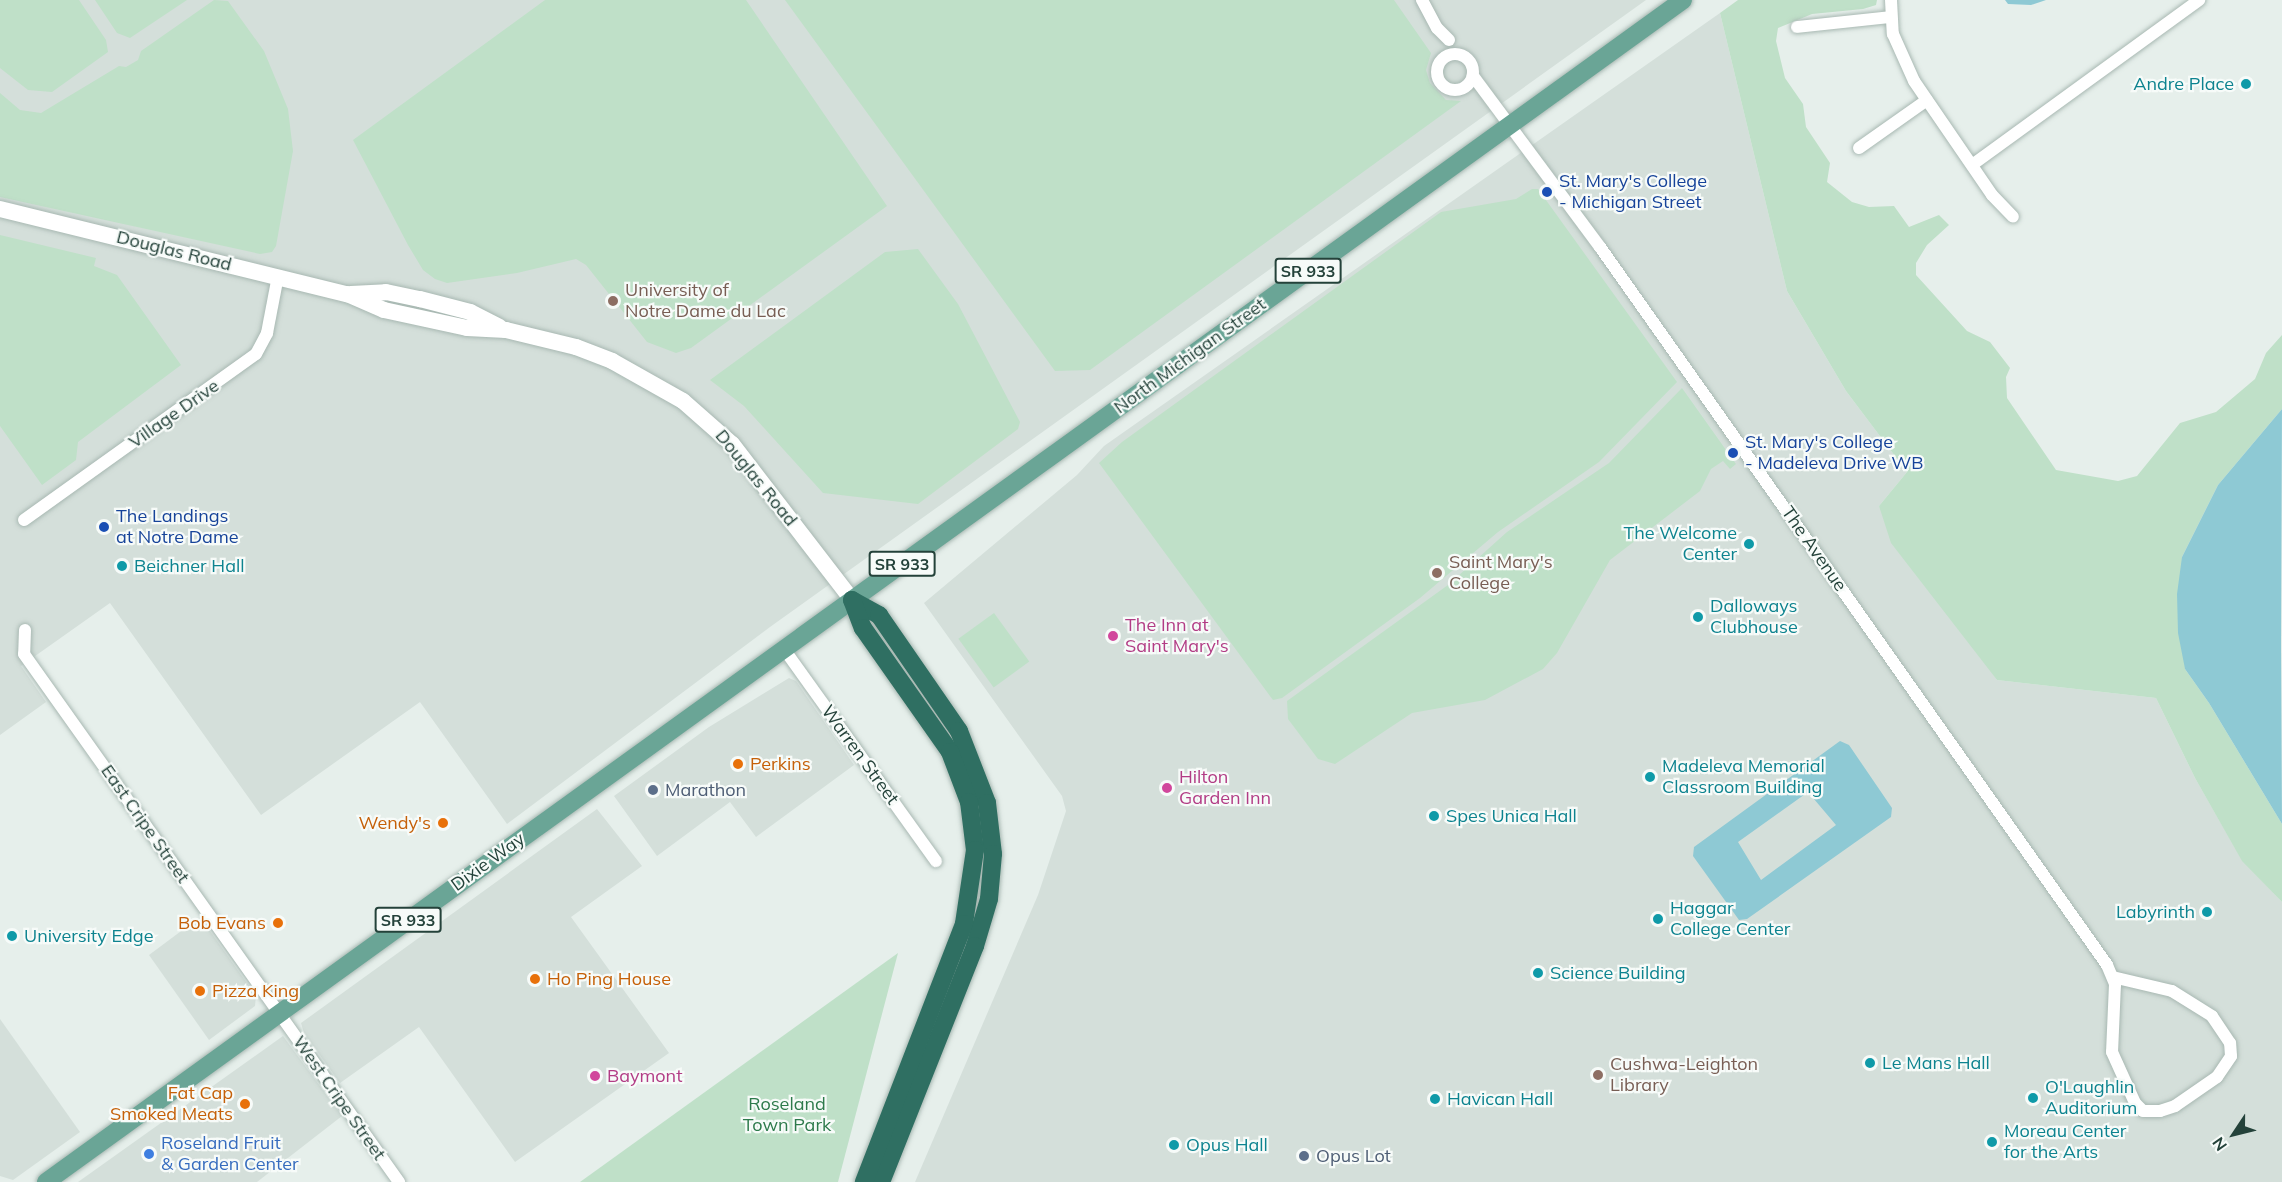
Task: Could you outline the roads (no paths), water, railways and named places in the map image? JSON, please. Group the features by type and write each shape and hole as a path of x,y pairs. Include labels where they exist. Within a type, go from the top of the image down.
{"highway":[{"path":"852,600 863,628 950,752 969,802 975,850 964,924 864,1182"},
{"path":"852,600 879,615 959,731 985,795 993,854 989,899 975,946 881,1182"}],"main road":[{"name":"North Michigan Street","path":"784,649 1683,0"},
{"name":"Dixie Way","path":"46,1182 784,649"}],"street":[{"path":"1422,0 1435,21 1443,25 1457,54 1472,64 1473,76 1461,90 1449,90 1440,83 1438,65 1445,56 1457,54"},
{"path":"1891,0 1890,17 1901,57 1927,100 1999,204 2013,217"},
{"path":"1972,165 2199,0"},
{"path":"1797,27 1890,17"},
{"name":"The Avenue","path":"1473,76 1511,124 2113,976"},
{"path":"1859,147 1927,100"},
{"name":"Douglas Road","path":"0,209 278,276 347,294 415,317 467,328 506,330 576,347 612,361 683,401 732,444 852,600"},
{"name":"Village Drive","path":"24,519 256,354 267,333 278,276"},
{"name":"East Cripe Street","path":"25,630 24,654 279,1013"},
{"name":"Warren Street","path":"784,649 936,861"},
{"path":"2113,976 2172,991 2212,1017 2227,1037 2231,1056 2217,1077 2175,1106 2143,1111 2126,1087 2112,1052 2113,976"},
{"name":"West Cripe Street","path":"279,1013 399,1182"}],"water":[{"path":"2005,0 2046,0 2031,5 2008,4"},
{"path":"2282,409 2282,824 2209,703 2185,669 2178,633 2177,594 2182,557 2218,485"},
{"path":"1840,741 1849,745 1892,808 1891,817 1747,919 1739,920 1693,856 1694,847","holes":["1808,792 1836,825 1761,880 1738,842"]}],"place":[{"name":"Andre Place","path":"2246,84"},
{"name":"St. Mary's College - Michigan Street","path":"1547,192"},
{"name":"University of Notre Dame du Lac","path":"613,301"},
{"name":"St. Mary's College - Madeleva Drive WB","path":"1733,453"},
{"name":"The Landings at Notre Dame","path":"104,527"},
{"name":"The Welcome Center","path":"1749,544"},
{"name":"Beichner Hall","path":"122,566"},
{"name":"Saint Mary's College","path":"1437,573"},
{"name":"Dalloways Clubhouse","path":"1698,617"},
{"name":"The Inn at Saint Mary's","path":"1113,636"},
{"name":"Perkins","path":"738,764"},
{"name":"Madeleva Memorial Classroom Building","path":"1650,777"},
{"name":"Hilton Garden Inn","path":"1167,788"},
{"name":"Marathon","path":"653,790"},
{"name":"Spes Unica Hall","path":"1434,816"},
{"name":"Wendy's","path":"443,823"},
{"name":"Labyrinth","path":"2207,912"},
{"name":"Haggar College Center","path":"1658,919"},
{"name":"Bob Evans","path":"278,923"},
{"name":"University Edge","path":"12,936"},
{"name":"Science Building","path":"1538,973"},
{"name":"Ho Ping House","path":"535,979"},
{"name":"Pizza King","path":"200,991"},
{"name":"Le Mans Hall","path":"1870,1063"},
{"name":"Cushwa-Leighton Library","path":"1598,1075"},
{"name":"Baymont","path":"595,1076"},
{"name":"O'Laughlin Auditorium","path":"2033,1098"},
{"name":"Havican Hall","path":"1435,1099"},
{"name":"Fat Cap Smoked Meats","path":"245,1104"},
{"name":"Moreau Center for the Arts","path":"1992,1142"},
{"name":"Opus Hall","path":"1174,1145"},
{"name":"Roseland Fruit & Garden Center","path":"149,1154"},
{"name":"Opus Lot","path":"1304,1156"}],"park label":[{"name":"Roseland Town Park","path":"787,1115"}]}
